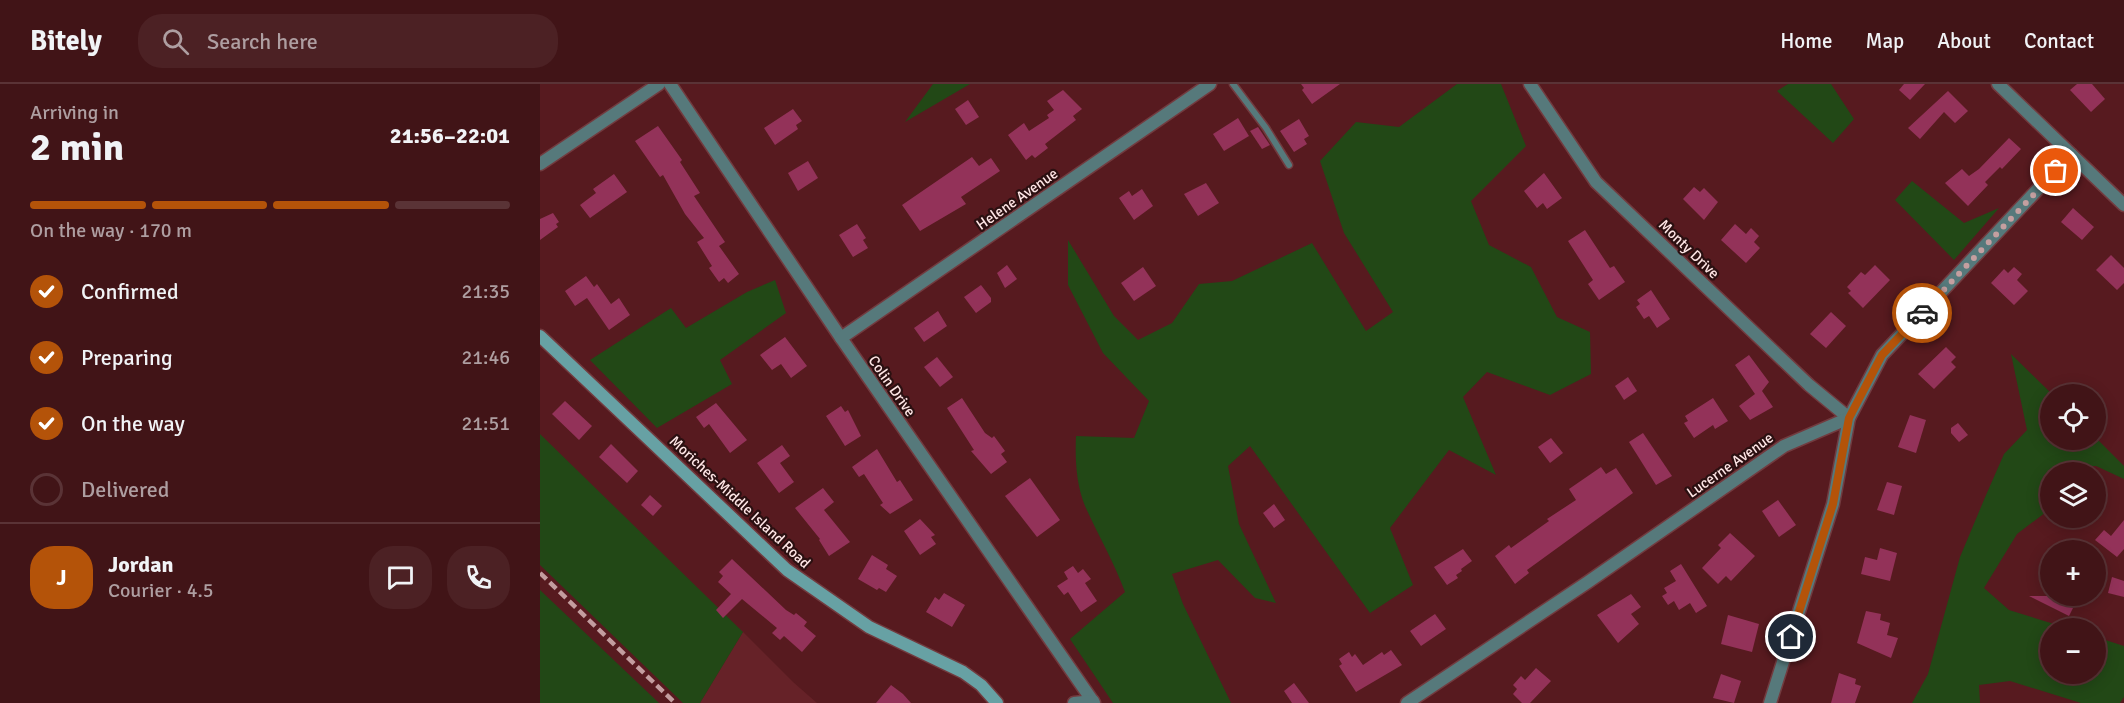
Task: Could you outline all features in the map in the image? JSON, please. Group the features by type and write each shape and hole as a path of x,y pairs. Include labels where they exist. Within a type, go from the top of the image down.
{"main road":[{"name":"Moriches-Middle Island Road","path":"540,336 787,570 869,627 963,672 981,685 997,703"}],"street":[{"path":"540,164 659,84"},
{"name":"Colin Drive","path":"670,84 841,338 1093,702"},
{"name":"Helene Avenue","path":"841,338 1210,84"},
{"name":"Monty Drive","path":"1530,84 1596,182 1809,385 1849,418"},
{"path":"1998,84 2124,205"},
{"path":"1770,703 1833,504 1849,418 1882,355 2072,154"},
{"name":"Lucerne Avenue","path":"1407,703 1588,582 1784,446 1849,418"},
{"path":"1074,703 1093,702"}],"lane":[{"path":"1233,84 1266,128 1289,165"}],"shaded area":[{"path":"743,632 793,682 817,703 700,703"}],"green space":[{"path":"933,84 970,84 905,122"},
{"path":"1457,84 1501,84 1526,146 1471,201 1489,245 1531,267 1557,317 1590,332 1591,374 1550,395 1487,372 1463,397 1496,475 1449,450 1390,528 1413,585 1370,613 1250,446 1228,466 1239,524 1276,603 1255,598 1218,560 1172,574 1183,604 1231,703 1113,703 1070,639 1125,592 1082,498 1077,471 1076,436 1134,438 1149,401 1103,353 1068,285 1068,240 1114,316 1138,340 1172,323 1199,284 1232,281 1312,243 1366,331 1393,312 1344,233 1320,161 1356,122 1399,127"},
{"path":"1788,84 1831,84 1854,119 1833,143 1777,91"},
{"path":"1912,181 1964,223 1999,208 1954,260 1895,200"},
{"path":"775,280 786,313 720,360 732,384 657,428 590,360 671,308 686,328 747,292"},
{"path":"2011,354 2042,384 2040,450 2106,450 2106,448 2124,466 2124,479 2106,471 2106,462 2040,462 2040,517 2017,534 1984,588 2009,610 2040,620 2040,684 2106,684 2106,640 2124,646 2124,697 2120,703 2081,703 2010,681 1979,685 1980,703 1912,703 1928,674 1960,557 1986,495 2004,454 2027,430"},
{"path":"540,434 743,632 700,703 683,703 540,565"},
{"path":"540,590 659,703 540,703"}],"building":[{"path":"1301,84 1340,84 1312,104 1302,90 1304,88"},
{"path":"1904,84 1925,84 1910,100 1899,90"},
{"path":"2077,84 2092,84 2105,99 2091,112 2070,90"},
{"path":"1063,90 1082,109 1073,116 1076,120 1045,144 1048,148 1035,158 1032,155 1026,160 1008,135 1024,123 1029,131 1049,118 1047,115 1054,110 1047,101"},
{"path":"1948,91 1968,111 1955,123 1944,112 1920,139 1908,128"},
{"path":"968,100 979,117 966,125 955,109"},
{"path":"793,109 802,121 796,125 798,129 775,145 764,128"},
{"path":"1238,118 1249,136 1224,151 1213,134"},
{"path":"1299,119 1309,136 1304,139 1307,144 1294,152 1280,131"},
{"path":"658,126 682,160 680,162 700,193 694,196 725,242 719,246 739,274 728,283 724,278 719,282 709,268 712,266 697,242 704,238 685,214 663,175 660,177 635,141"},
{"path":"1258,127 1270,145 1262,149 1250,131"},
{"path":"2009,138 2021,149 2002,169 2000,167 1985,182 1988,185 1968,206 1945,183 1962,169 1969,176 1979,169"},
{"path":"972,157 979,166 991,158 1000,171 961,197 966,204 920,231 902,205"},
{"path":"808,161 818,178 798,191 788,173"},
{"path":"1544,173 1562,198 1547,209 1543,203 1537,208 1524,191"},
{"path":"614,174 627,192 590,218 580,205 596,193 593,189"},
{"path":"1206,183 1219,203 1198,216 1184,194"},
{"path":"1694,187 1700,192 1704,188 1718,202 1704,220 1683,199"},
{"path":"1142,189 1153,206 1134,220 1119,198 1129,191 1132,196"},
{"path":"2073,208 2094,227 2082,240 2061,222"},
{"path":"553,213 559,222 556,224 558,227 540,240 540,219"},
{"path":"857,224 866,238 863,240 868,248 853,257 839,235"},
{"path":"1735,224 1746,234 1751,228 1759,236 1754,242 1760,248 1746,263 1721,240"},
{"path":"1585,230 1610,268 1614,266 1625,282 1599,300 1588,284 1593,280 1568,241"},
{"path":"2111,255 2124,268 2124,283 2117,290 2096,270"},
{"path":"1007,265 1017,279 1005,288 997,273"},
{"path":"1875,265 1890,280 1863,308 1848,293 1851,291 1847,287 1861,272 1865,275"},
{"path":"1143,267 1156,286 1134,301 1121,283"},
{"path":"2014,267 2022,274 2017,280 2028,291 2014,305 1991,283 2004,269 2008,273"},
{"path":"586,276 594,287 597,284 611,304 619,298 630,315 609,330 587,298 575,306 565,291"},
{"path":"981,285 991,298 991,302 976,313 964,297"},
{"path":"1651,290 1670,319 1657,328 1649,316 1644,319 1636,307 1640,304 1637,300"},
{"path":"938,311 947,326 924,342 914,328"},
{"path":"1831,312 1846,326 1826,348 1810,334"},
{"path":"785,337 807,366 791,378 781,364 772,370 760,355"},
{"path":"1946,347 1956,357 1951,362 1956,367 1934,389 1918,374"},
{"path":"1749,355 1769,382 1762,391 1773,407 1750,420 1739,406 1755,394 1735,365"},
{"path":"937,357 953,377 940,387 924,367"},
{"path":"1628,377 1637,391 1624,400 1615,386"},
{"path":"962,398 985,433 992,438 994,436 1005,451 1001,454 1007,462 991,474 971,451 974,450 947,408"},
{"path":"1713,398 1728,421 1715,429 1713,425 1694,438 1684,423 1688,421 1685,416"},
{"path":"565,401 592,426 579,440 552,414"},
{"path":"716,403 747,440 730,453 709,424 704,428 696,417"},
{"path":"841,406 845,412 848,410 861,436 845,446 826,416"},
{"path":"1910,415 1926,420 1916,453 1898,447"},
{"path":"1958,423 1968,435 1959,442 1951,433 1951,428"},
{"path":"1643,433 1672,476 1656,485 1629,442"},
{"path":"1551,438 1563,453 1550,463 1538,447"},
{"path":"611,444 638,471 627,483 599,457"},
{"path":"782,445 790,456 780,463 794,482 779,493 757,463"},
{"path":"877,449 897,482 900,480 913,500 890,514 880,505 883,503 864,474 859,477 852,467"},
{"path":"1601,467 1606,474 1616,468 1633,493 1527,570 1529,573 1515,584 1495,556 1509,545 1511,548 1549,521 1547,519 1576,500 1569,489"},
{"path":"1030,478 1060,520 1037,537 1005,496"},
{"path":"1887,482 1902,486 1894,515 1877,510"},
{"path":"823,488 834,502 824,510 850,542 829,556 820,539 795,508"},
{"path":"650,495 662,506 653,516 641,505"},
{"path":"1778,500 1796,525 1779,537 1762,511"},
{"path":"1274,504 1285,520 1274,528 1263,513"},
{"path":"920,519 935,535 931,537 936,544 920,555 904,531"},
{"path":"2124,520 2124,549 2117,557 2106,548 2106,540 2095,540 2104,530 2111,536"},
{"path":"1730,533 1755,556 1731,581 1726,576 1718,584 1702,568 1721,548 1718,545"},
{"path":"1880,548 1897,553 1890,581 1861,574 1865,557 1877,560"},
{"path":"1463,549 1472,561 1456,575 1458,578 1447,585 1434,567"},
{"path":"872,555 888,565 886,569 897,576 886,592 879,588 877,590 858,579"},
{"path":"732,559 786,610 794,615 796,613 807,622 804,626 816,636 802,652 784,636 780,640 772,633 777,628 742,599 723,618 716,610 731,594 718,582 723,576 719,572"},
{"path":"1681,564 1707,606 1696,613 1690,603 1679,610 1674,601 1668,605 1662,596 1667,593 1664,588 1676,581 1670,571"},
{"path":"1073,566 1078,573 1083,569 1091,579 1085,583 1097,601 1081,612 1068,592 1064,595 1057,586 1068,579 1064,572"},
{"path":"2112,577 2124,581 2124,597 2108,593"},
{"path":"944,593 965,605 952,627 926,612 935,597 939,600"},
{"path":"1631,594 1641,607 1631,614 1639,624 1618,643 1597,615"},
{"path":"2029,596 2040,596 2040,602"},
{"path":"2049,606 2074,606 2069,616"},
{"path":"1866,611 1881,614 1880,620 1890,623 1887,635 1898,638 1891,658 1857,643"},
{"path":"1435,614 1446,629 1421,646 1410,631"},
{"path":"1728,615 1759,624 1752,652 1721,644"},
{"path":"1391,650 1402,665 1356,692 1339,666 1342,664 1339,659 1349,652 1352,657 1355,654 1363,665 1382,652 1384,655"},
{"path":"1536,668 1551,681 1530,703 1522,703 1513,694 1517,689 1513,685 1521,676 1525,680"},
{"path":"1839,673 1856,679 1855,684 1861,686 1855,703 1831,703"},
{"path":"1721,674 1741,681 1734,703 1713,698"},
{"path":"1294,683 1309,703 1292,703 1284,691"},
{"path":"891,685 903,694 911,703 876,703"}],"railway":[{"path":"540,573 675,703"}],"way so far":[{"path":"1922,313 2056,171"}],"route":[{"path":"1791,637 1833,504 1849,418 1882,355 1922,313"}]}
